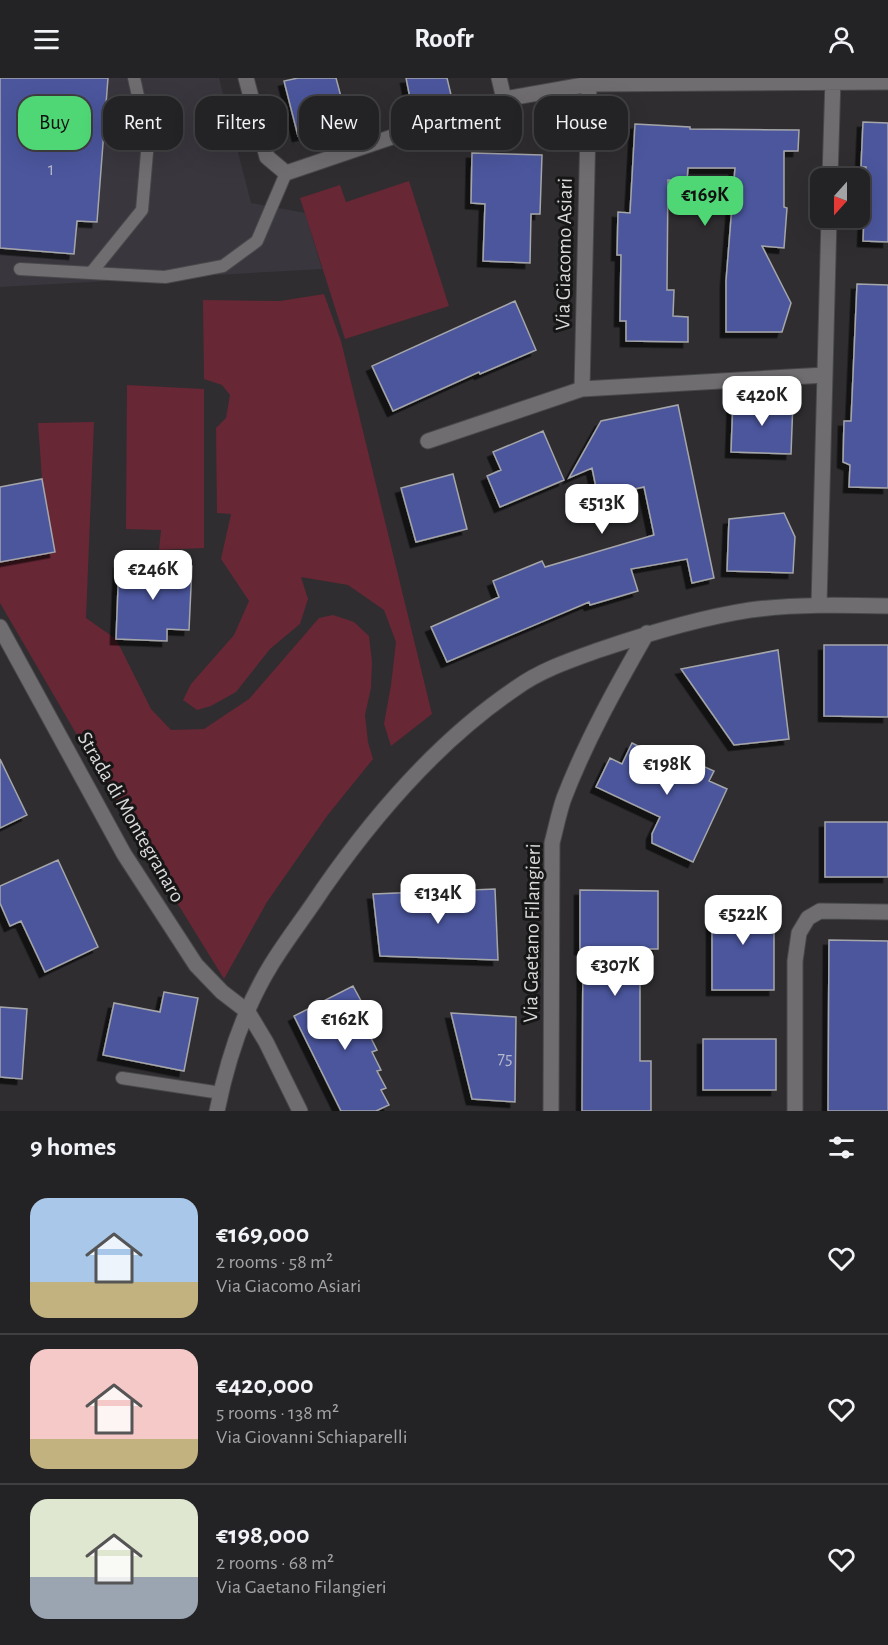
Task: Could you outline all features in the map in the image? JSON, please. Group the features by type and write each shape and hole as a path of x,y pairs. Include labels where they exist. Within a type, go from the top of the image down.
{"street":[{"path":"246,78 267,157 286,173 391,137"},
{"path":"499,78 503,96"},
{"path":"521,96 589,84 833,80 888,82"},
{"path":"830,168 833,80"},
{"name":"Via Giacomo Asiari","path":"582,389 589,84"},
{"path":"819,605 829,228"},
{"path":"428,441 582,389 825,375"},
{"path":"217,1111 231,1052 270,967 350,852 402,788 457,735 516,687 553,667 646,633 698,620 751,610 819,605 888,606"},
{"name":"Strada di Montegranaro","path":"0,627 124,854 196,965 222,992 248,1012"},
{"name":"Via Gaetano Filangieri","path":"551,1111 552,843 563,800 588,743 646,633"},
{"path":"795,1111 795,961 800,933 808,918 820,911 888,912"},
{"path":"248,1012 266,1042 300,1111"}],"lane":[{"path":"91,273 142,210 148,141 134,78"},
{"path":"20,269 165,277 223,266 257,241 286,173"},
{"path":"122,1078 221,1093"}],"shaded area":[{"path":"0,78 219,78 224,96 195,96 195,150 237,150 251,203 305,213 322,269 0,287"},
{"path":"409,181 449,306 345,339 300,198 340,185 346,202"},
{"path":"324,294 341,341 432,714 391,746 384,724 396,642 384,610 348,585 301,577 308,599 300,624 270,649 236,692 211,706 197,710 183,700 191,684 234,635 249,601 221,559 231,514 217,513 216,428 226,418 230,395 222,385 204,379 203,300 280,301"},
{"path":"127,385 204,389 204,548 159,550 161,530 126,529"},
{"path":"94,422 86,618 116,639 151,709 171,730 204,729 249,699 319,618 333,615 354,622 369,636 372,662 371,688 365,715 368,742 373,759 327,816 267,902 224,979 136,836 0,603 0,552 2,562 55,552 42,479 38,423"}],"building":[{"path":"0,78 108,78 107,96 103,96 103,143 97,222 77,221 74,254 0,248"},
{"path":"298,78 336,78 341,96 299,96 298,136 284,81"},
{"path":"406,78 447,78 451,96 410,96"},
{"path":"863,122 888,123 888,242 863,241 864,228 870,228 870,168 861,167"},
{"path":"635,124 690,127 690,129 799,130 798,151 784,151 784,207 787,208 784,248 762,246 791,303 782,332 726,332 726,281 735,168 688,168 687,181 668,180 667,290 674,290 673,316 688,317 688,342 626,341 626,321 620,321 621,255 617,255 618,212 630,213"},
{"path":"472,153 542,155 540,214 531,214 530,263 483,261 485,204 471,203"},
{"path":"857,284 888,285 888,488 849,487 850,465 843,462 844,421 851,421"},
{"path":"515,301 536,350 480,374 479,372 393,411 372,366"},
{"path":"733,399 793,401 791,454 731,452"},
{"path":"678,405 714,578 692,583 687,559 631,569 638,591 590,605 589,602 447,662 431,627 499,597 493,581 542,561 545,567 654,535 644,487 598,497 592,468 569,478 601,421"},
{"path":"543,431 564,480 500,507 487,476 501,470 493,452"},
{"path":"453,474 467,529 416,542 401,488"},
{"path":"42,479 55,552 0,562 0,487"},
{"path":"784,513 795,537 793,573 727,571 729,519"},
{"path":"119,563 192,566 189,630 167,629 167,641 116,639"},
{"path":"824,645 888,645 888,717 824,716"},
{"path":"778,650 789,739 734,745 681,669"},
{"path":"632,743 668,761 672,752 714,771 709,781 727,789 693,862 652,843 652,834 660,817 596,787 610,758 622,764"},
{"path":"0,759 27,815 0,828"},
{"path":"825,822 888,822 888,877 825,877"},
{"path":"58,860 98,947 45,972 21,921 10,926 0,903 0,886"},
{"path":"495,889 498,960 380,956 373,894"},
{"path":"580,890 658,891 658,949 640,949 640,1061 651,1061 651,1111 582,1111 583,949 580,949"},
{"path":"774,902 774,990 712,990 712,903"},
{"path":"829,940 888,941 888,1111 828,1111"},
{"path":"353,986 366,1010 362,1012 377,1050 372,1052 381,1070 377,1071 386,1088 381,1090 389,1105 376,1111 341,1111 294,1016"},
{"path":"164,992 198,998 184,1071 103,1055 114,1003 160,1012"},
{"path":"0,1007 27,1009 22,1079 0,1077"},
{"path":"451,1013 516,1017 515,1102 472,1099"},
{"path":"703,1039 776,1039 776,1090 703,1090"}]}
